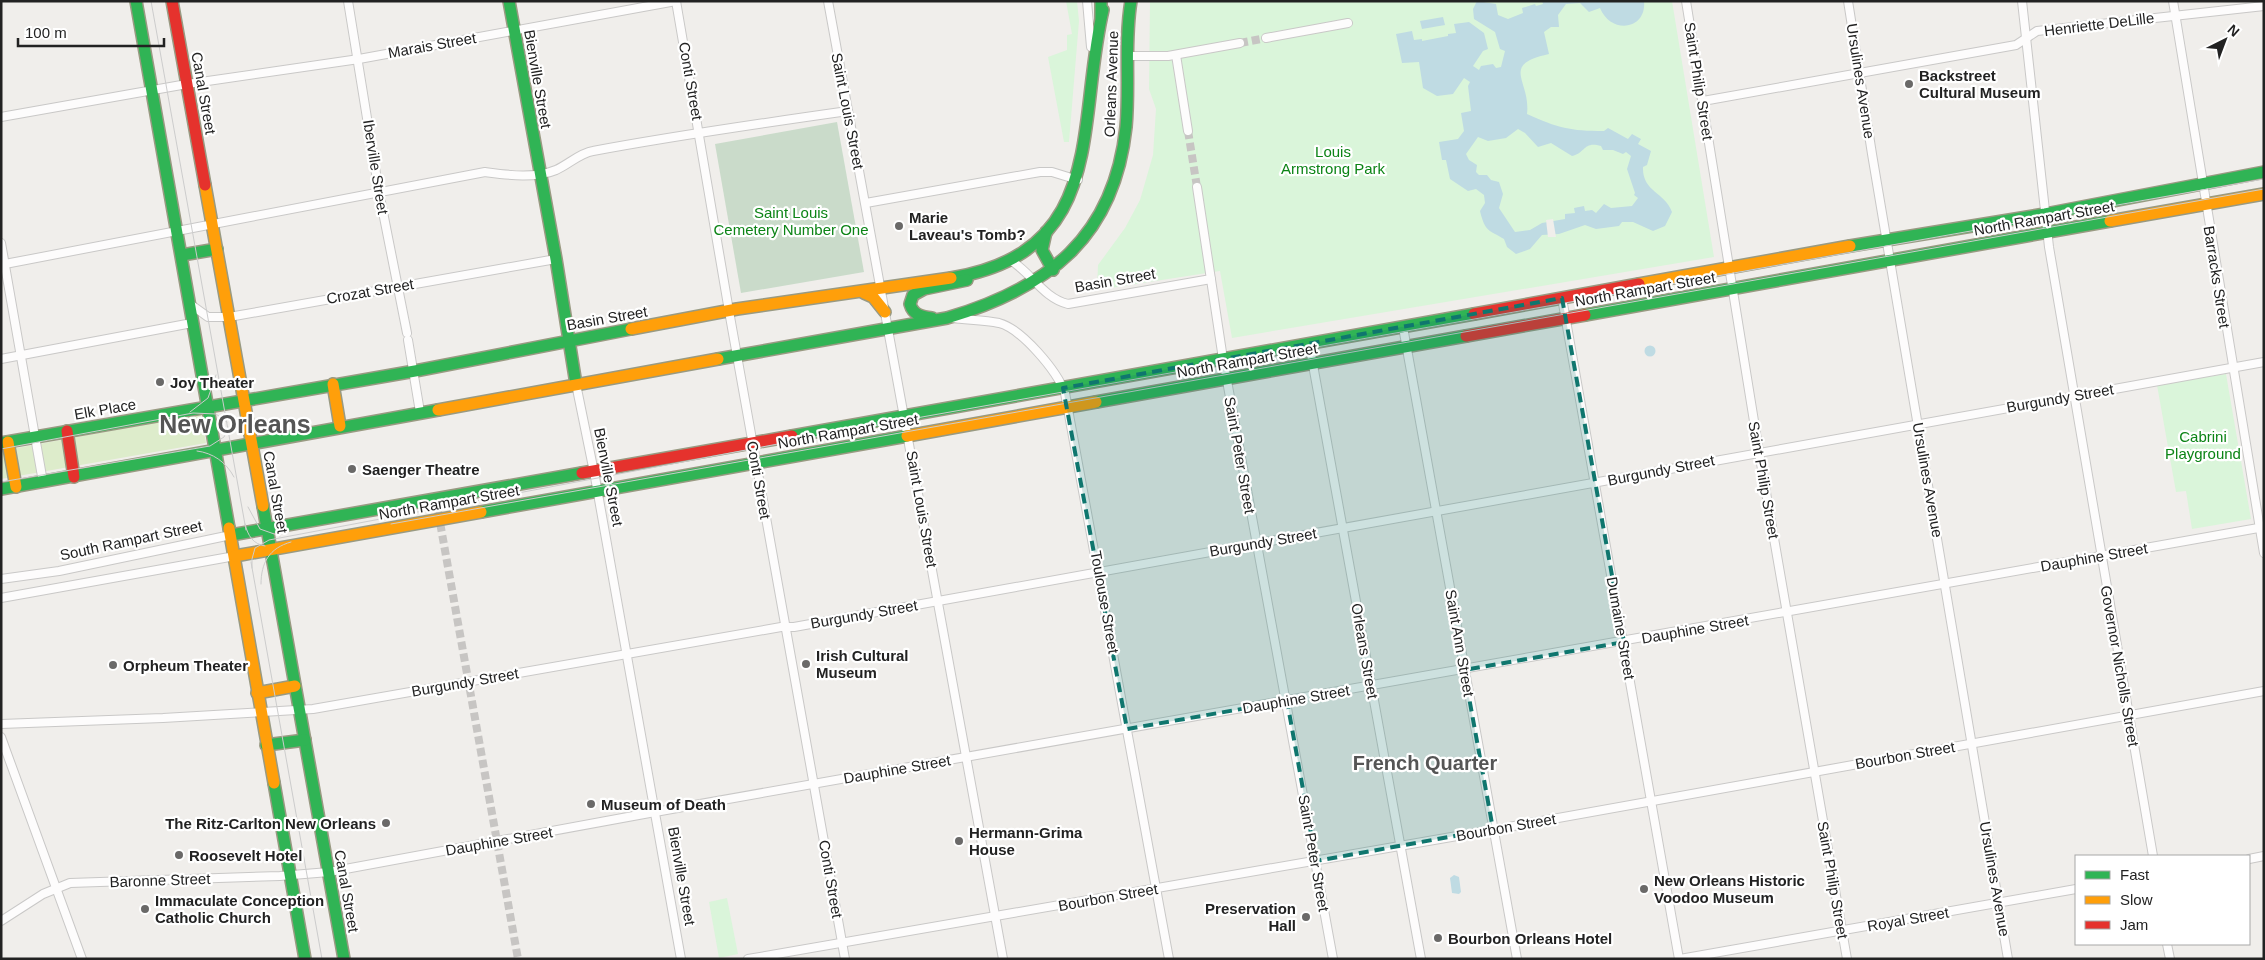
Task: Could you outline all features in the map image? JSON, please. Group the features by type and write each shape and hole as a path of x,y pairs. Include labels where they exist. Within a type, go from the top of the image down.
{"main road":[{"path":"136,1 178,229 192,323 217,450 266,745 305,959"},
{"name":"Canal Street","path":"172,1 344,959"},
{"name":"Bienville Street","path":"509,1 556,259 576,384"},
{"path":"1100,1 1101,17"},
{"name":"Orleans Avenue","path":"982,272 1020,254 1047,230 1065,206 1078,180 1084,154 1092,65 1106,1"},
{"name":"Orleans Avenue","path":"948,318 997,303 1036,282 1053,270 1087,233 1106,203 1121,161 1126,126 1127,56 1131,1"},
{"name":"North Rampart Street","path":"267,528 436,500 1887,239 2045,214 2264,172"},
{"name":"North Rampart Street","path":"235,556 2264,194"},
{"path":"1047,230 1042,250 1053,270"},
{"path":"182,255 217,249"},
{"path":"948,318 922,318 912,310 910,299 919,290 951,286 972,279 982,272"},
{"name":"Basin Street","path":"243,400 414,371 728,311 864,293 982,272"},
{"path":"864,293 873,297 885,312"},
{"path":"1,489 74,477 340,426 948,318"},
{"path":"333,384 340,426"},
{"name":"Elk Place","path":"4,443 243,400"},
{"path":"67,431 74,477"},
{"path":"4,443 16,487"},
{"name":"South Rampart Street","path":"231,535 267,528"},
{"path":"257,692 295,686"},
{"path":"266,745 305,740"}],"street":[{"name":"Iberville Street","path":"348,1 359,58 379,192 408,336 420,412"},
{"name":"Marais Street","path":"1,118 151,90 359,58 676,1"},
{"name":"Conti Street","path":"676,1 700,132 728,311 845,959"},
{"name":"Saint Louis Street","path":"828,1 1002,959"},
{"path":"1087,1 1092,65"},
{"name":"Saint Philip Street","path":"1686,1 1786,613 1847,959"},
{"name":"Ursulines Avenue","path":"1848,1 2008,959"},
{"name":"Governor Nicholls Street","path":"2022,1 2047,232 2153,855"},
{"name":"Barracks Street","path":"2173,1 2232,368 2262,528 2264,553"},
{"name":"Henriette DeLille","path":"1703,101 2016,45 2037,31 2264,6"},
{"path":"1266,38 1348,22"},
{"path":"1127,56 1176,55 1240,43"},
{"path":"1176,55 1188,131"},
{"path":"5,264 178,229 485,172 528,176 540,174 556,170 590,151 700,132 848,111"},
{"path":"866,204 1040,172 1052,172 1078,180"},
{"name":"Saint Peter Street","path":"1197,186 1226,379 1287,701 1333,959"},
{"path":"1,243 43,482"},
{"name":"Crozat Street","path":"189,302 208,317 229,317 556,259"},
{"name":"Basin Street","path":"1010,260 1021,266 1058,301 1068,304 1211,279"},
{"name":"Dumaine Street","path":"1562,298 1624,642 1650,801 1680,959"},
{"name":"Toulouse Street","path":"948,318 1000,324 1008,328 1048,364 1063,388 1069,407 1169,959"},
{"path":"1,359 192,323"},
{"name":"Saint Ann Street","path":"1402,327 1517,959"},
{"name":"Orleans Street","path":"1309,343 1421,959"},
{"name":"Burgundy Street","path":"1,724 163,718 300,709 785,626 794,627 1099,570 1595,483 2264,362"},
{"name":"Bienville Street","path":"576,384 594,471 681,959"},
{"name":"Dauphine Street","path":"329,872 655,812 2262,528"},
{"name":"South Rampart Street","path":"3,578 59,571 231,535"},
{"name":"South Rampart Street","path":"1,598 235,556"},
{"name":"Bourbon Street","path":"748,959 1401,846 2264,691"},
{"path":"1,737 82,959"},
{"path":"2250,859 2264,856"},
{"name":"Baronne Street","path":"1,921 43,894 70,883 290,876 329,872"},
{"name":"Royal Street","path":"1680,959 2075,889"},
{"path":"2167,945 2170,959"}],"highlighted area":[{"path":"1562,298 1624,642 1464,670 1493,829 1316,861 1287,701 1127,729 1063,388"}],"green space":[{"path":"1066,1 1077,1 1079,21 1069,142 1064,142 1048,57 1067,50 1067,35 1072,34"},
{"name":"Louis Armstrong Park","path":"1150,1 1672,1 1714,257 1232,338 1220,271 1097,290 1098,265 1125,228 1140,200 1153,155 1156,109 1149,89"},
{"name":"Saint Louis Cemetery Number One","path":"837,122 864,272 741,293 715,144"},
{"name":"Cabrini Playground","path":"2226,374 2251,519 2192,529 2186,491 2176,492 2157,385"},
{"path":"201,414 206,443 1,479 1,451"},
{"path":"727,898 738,954 719,958 709,902"}],"water":[{"path":"1477,1 1496,4 1498,15 1508,19 1523,13 1522,8 1543,4 1542,1 1644,1 1640,18 1627,26 1612,22 1605,17 1600,8 1589,12 1580,3 1566,4 1558,15 1559,27 1551,27 1544,32 1549,54 1534,58 1525,63 1521,69 1521,75 1527,102 1527,114 1564,128 1604,131 1608,128 1628,139 1632,134 1641,139 1638,144 1651,151 1647,165 1643,167 1646,182 1669,205 1672,212 1665,226 1653,231 1633,222 1622,222 1619,226 1596,229 1585,225 1559,234 1542,235 1530,249 1516,254 1507,247 1504,239 1488,230 1480,211 1485,203 1484,195 1476,189 1468,191 1450,179 1446,160 1442,160 1439,142 1458,139 1464,131 1461,113 1471,111 1468,86 1470,82 1464,78 1453,94 1437,96 1423,88 1419,62 1402,63 1396,34 1412,31 1414,40 1422,39 1422,41 1456,33 1454,24 1469,22 1484,33 1488,49 1483,51 1473,66 1479,70 1481,66 1493,64 1496,68 1501,67 1505,51 1500,49 1495,32 1474,19 1473,9","holes":["1518,129 1525,133 1538,147 1551,143 1572,156 1577,155 1591,145 1601,146 1603,150 1613,150 1623,154 1626,152 1631,156 1627,169 1634,195 1638,198 1632,206 1611,208 1604,204 1596,213 1592,210 1585,211 1584,206 1574,208 1575,213 1565,214 1565,219 1542,223 1530,230 1515,232 1499,208 1503,194 1499,182 1491,180 1487,175 1479,175 1476,172 1477,165 1469,160 1466,154 1478,137 1488,141 1506,138"]},
{"path":"1443,17 1445,25 1422,29 1420,21"},
{"path":"1650,345 1656,351 1650,357 1644,351"},
{"path":"1454,875 1459,877 1461,892 1459,894 1452,893 1450,878"}],"pier":[{"path":"1553,219 1556,237 1548,237 1546,220"}],"tunnel":[{"path":"1240,43 1266,38"},
{"path":"1188,131 1197,187"},
{"path":"436,500 518,959"}],"tram line":[{"path":"151,1 246,530"},
{"path":"252,568 255,548 269,540 905,420 2264,179"},
{"path":"391,524 2264,189"},
{"path":"190,412 208,398 216,375"},
{"path":"1,449 193,413 216,414 227,422"},
{"path":"1,482 210,446 224,437 229,427"},
{"path":"197,451 219,459 234,477"},
{"path":"248,507 260,529 280,536"},
{"path":"245,524 252,539 265,546"},
{"path":"261,584 261,576 268,557 277,548 291,542"},
{"path":"251,562 322,959"}],"traffic: fast":[{"path":"136,1 229,528"},
{"path":"509,1 556,259 576,384"},
{"path":"1101,1 1101,17"},
{"path":"718,359 947,318 983,306 1016,291 1045,274 1070,253 1091,228 1107,199 1119,166 1126,127 1128,32 1131,1"},
{"path":"951,278 1002,264 1037,241 1061,212 1076,177 1084,138 1095,53 1103,10"},
{"path":"1850,246 2045,214 2264,172"},
{"path":"1585,315 2110,221"},
{"path":"1046,232 1042,250 1053,270"},
{"path":"182,255 217,249"},
{"path":"932,318 921,316 913,311 910,304 913,295 924,289 967,280"},
{"path":"792,436 1474,314"},
{"path":"1,443 415,371 631,329"},
{"path":"1096,402 1466,336"},
{"path":"1,489 438,410"},
{"path":"481,512 907,436"},
{"path":"231,535 582,473"},
{"path":"263,506 344,959"},
{"path":"266,745 305,740"},
{"path":"274,783 305,959"}],"traffic: slow":[{"path":"205,185 263,506"},
{"path":"2110,221 2264,194"},
{"path":"1639,284 1850,246"},
{"path":"631,329 737,309 951,278"},
{"path":"864,293 873,297 885,312"},
{"path":"438,410 718,359"},
{"path":"333,384 340,426"},
{"path":"907,436 1096,402"},
{"path":"8,442 16,487"},
{"path":"235,556 481,512"},
{"path":"229,528 274,783"},
{"path":"257,693 295,686"}],"traffic: jam":[{"path":"172,1 205,185"},
{"path":"1474,314 1639,284"},
{"path":"1466,336 1585,315"},
{"path":"67,431 74,477"},
{"path":"582,473 792,436"}],"place":[{"name":"Backstreet Cultural Museum","path":"1909,84"},
{"name":"Marie Laveau's Tomb?","path":"899,226"},
{"name":"Joy Theater","path":"160,382"},
{"name":"Saenger Theatre","path":"352,469"},
{"name":"Irish Cultural Museum","path":"806,664"},
{"name":"Orpheum Theater","path":"113,665"},
{"name":"Museum of Death","path":"591,804"},
{"name":"The Ritz-Carlton New Orleans","path":"386,823"},
{"name":"Hermann-Grima House","path":"959,841"},
{"name":"Roosevelt Hotel","path":"179,855"},
{"name":"New Orleans Historic Voodoo Museum","path":"1644,889"},
{"name":"Immaculate Conception Catholic Church","path":"145,909"},
{"name":"Preservation Hall","path":"1306,917"},
{"name":"Bourbon Orleans Hotel","path":"1438,938"}],"district":[{"name":"New Orleans","path":"235,424"},
{"name":"French Quarter","path":"1425,763"}]}
